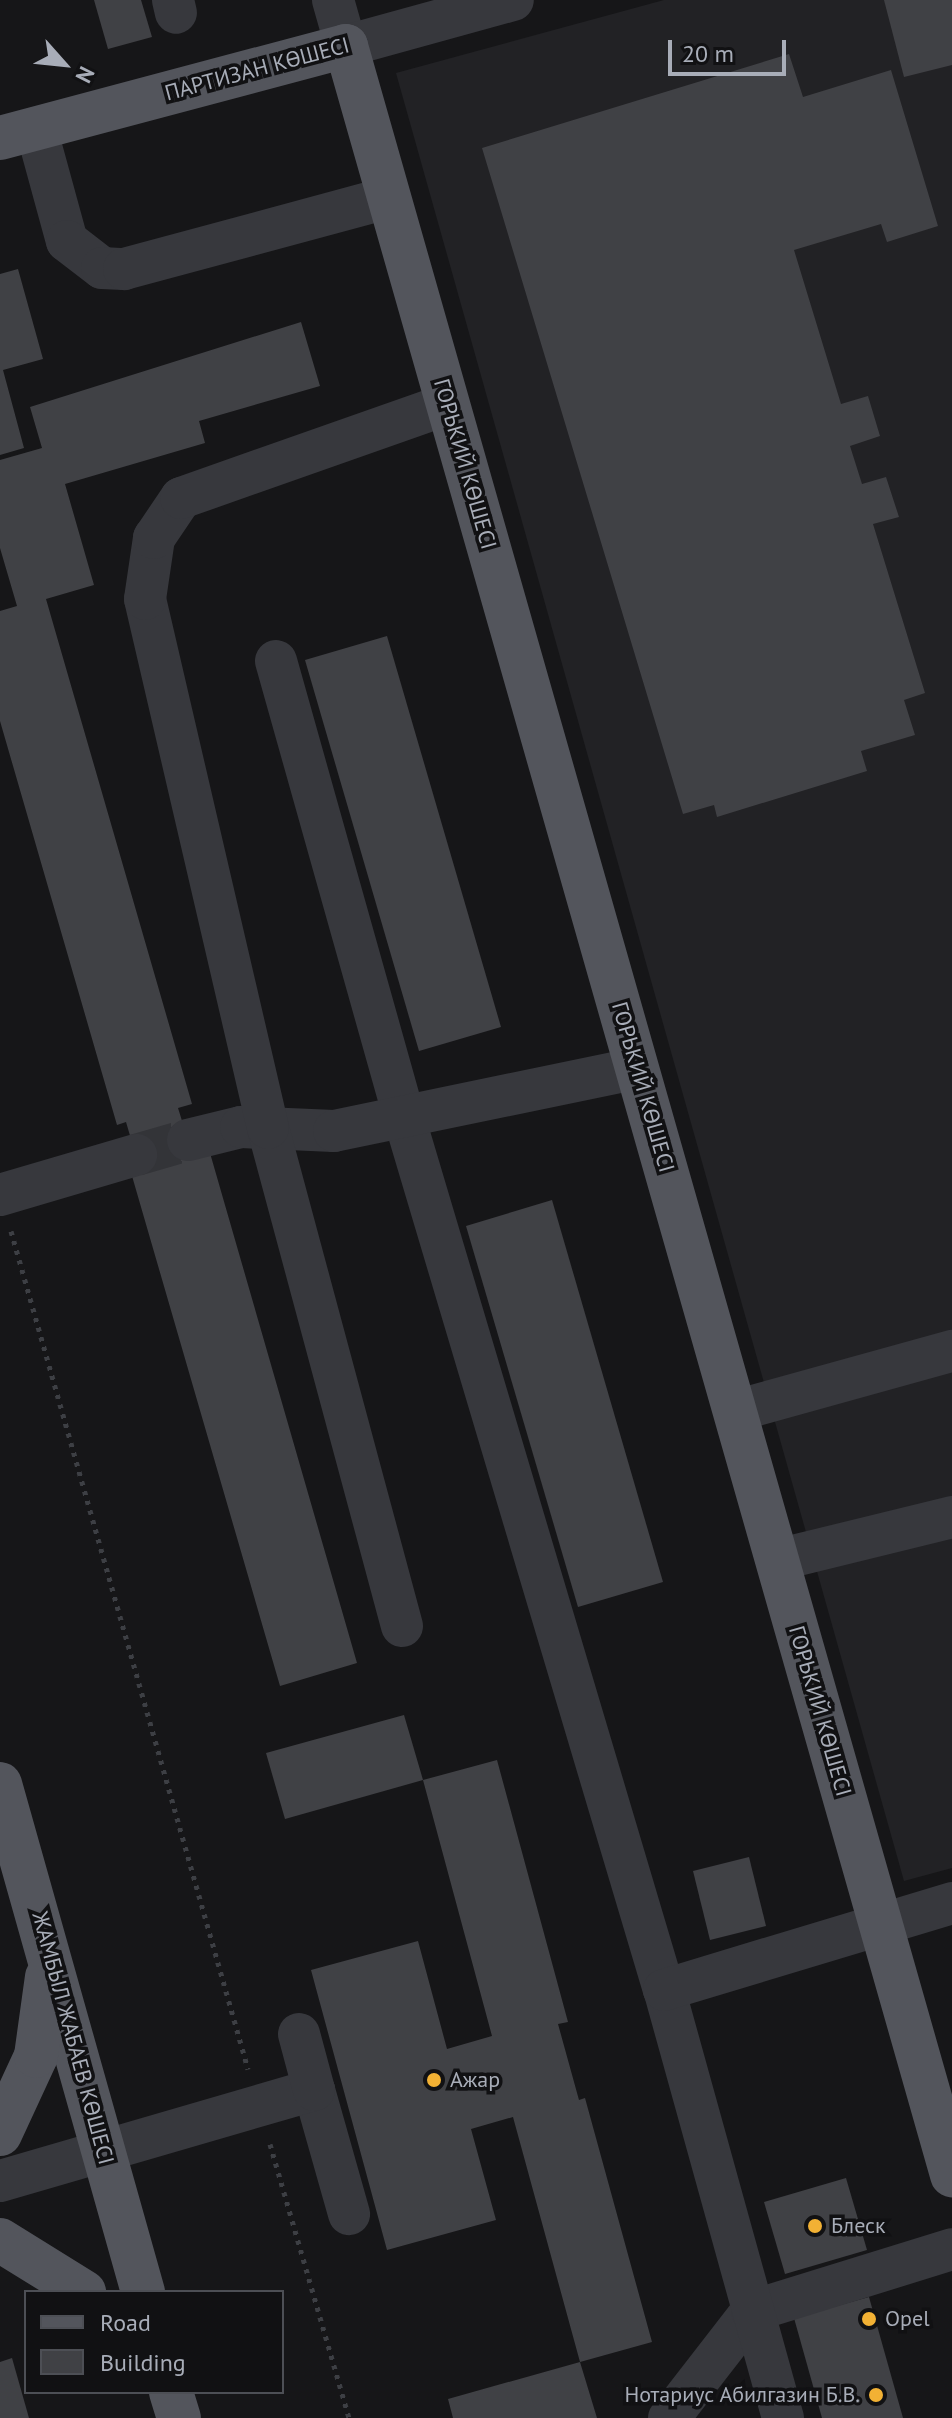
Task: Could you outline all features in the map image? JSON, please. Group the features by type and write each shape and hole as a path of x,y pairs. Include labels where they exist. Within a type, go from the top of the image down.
{"main road":[{"name":"ПАРТИЗАН КӨШЕСІ","path":"18,133 346,46"},
{"name":"ГОРЬКИЙ КӨШЕСІ","path":"346,46 952,2175"},
{"name":"ЖАМБЫЛ ЖАБАЕВ КӨШЕСІ","path":"0,1784 45,1931 142,2290"},
{"path":"0,2134 26,2084 43,2026 45,1931"},
{"path":"0,2240 81,2290"},
{"path":"172,2394 179,2418"}],"street":[{"name":"ГОРЬКИЙ КӨШЕСІ","path":"333,0 346,46"},
{"name":"ПАРТИЗАН КӨШЕСІ","path":"346,46 513,0"},
{"path":"18,133 67,241 102,268 124,269 387,198"},
{"path":"402,1626 268,1128 145,599 147,564 166,513 181,498 448,404"},
{"path":"276,661 404,1117 664,1990 783,2418"},
{"path":"188,1140 219,1131 268,1128 334,1131 637,1068"},
{"path":"0,1195 136,1155"},
{"path":"735,1411 952,1351"},
{"path":"777,1560 952,1517"},
{"path":"664,1990 952,1903"},
{"path":"299,2034 349,2214"},
{"path":"0,2181 314,2090"},
{"path":"669,2418 752,2311 952,2249"}],"path":[{"path":"0,1195 349,2418"}],"shaded area":[{"path":"664,0 952,0 952,1868 904,1881 396,73"}],"building":[{"path":"94,0 141,0 152,37 108,49"},
{"path":"884,0 952,0 952,65 904,77"},
{"path":"789,54 803,97 891,70 938,226 887,242 881,224 794,250 841,404 868,396 880,436 850,446 862,484 886,477 899,517 873,524 925,693 904,700 915,735 861,751 867,771 717,817 714,805 683,814 482,148"},
{"path":"18,269 43,359 3,370 24,448 0,455 0,274"},
{"path":"301,322 320,386 199,421 205,443 65,484 94,585 46,599 192,1104 178,1108 188,1140 210,1153 357,1663 280,1686 132,1176 141,1173 126,1122 117,1125 0,721 0,611 17,606 0,548 0,460 42,448 30,407"},
{"path":"387,636 501,1027 419,1051 305,660"},
{"path":"552,1200 663,1582 578,1607 466,1226"},
{"path":"404,1715 423,1780 285,1819 266,1753"},
{"path":"497,1760 568,2022 558,2024 579,2100 585,2098 652,2342 580,2362 513,2117 471,2129 496,2220 387,2250 311,1970 418,1941 447,2049 492,2036 423,1780"},
{"path":"749,1857 766,1926 710,1940 693,1871"},
{"name":"Блеск","path":"846,2178 867,2250 785,2274 764,2202"},
{"path":"869,2297 903,2418 822,2418 794,2318"},
{"path":"12,2358 29,2418 0,2418 0,2362"},
{"path":"580,2362 597,2418 453,2418 448,2399"}],"tunnel":[{"path":"136,1155 188,1140"}],"place":[{"name":"Ажар","path":"434,2080"},
{"name":"Блеск","path":"815,2226"},
{"name":"Opel","path":"869,2319"},
{"name":"Нотариус Абилгазин Б.В.","path":"876,2395"}]}
